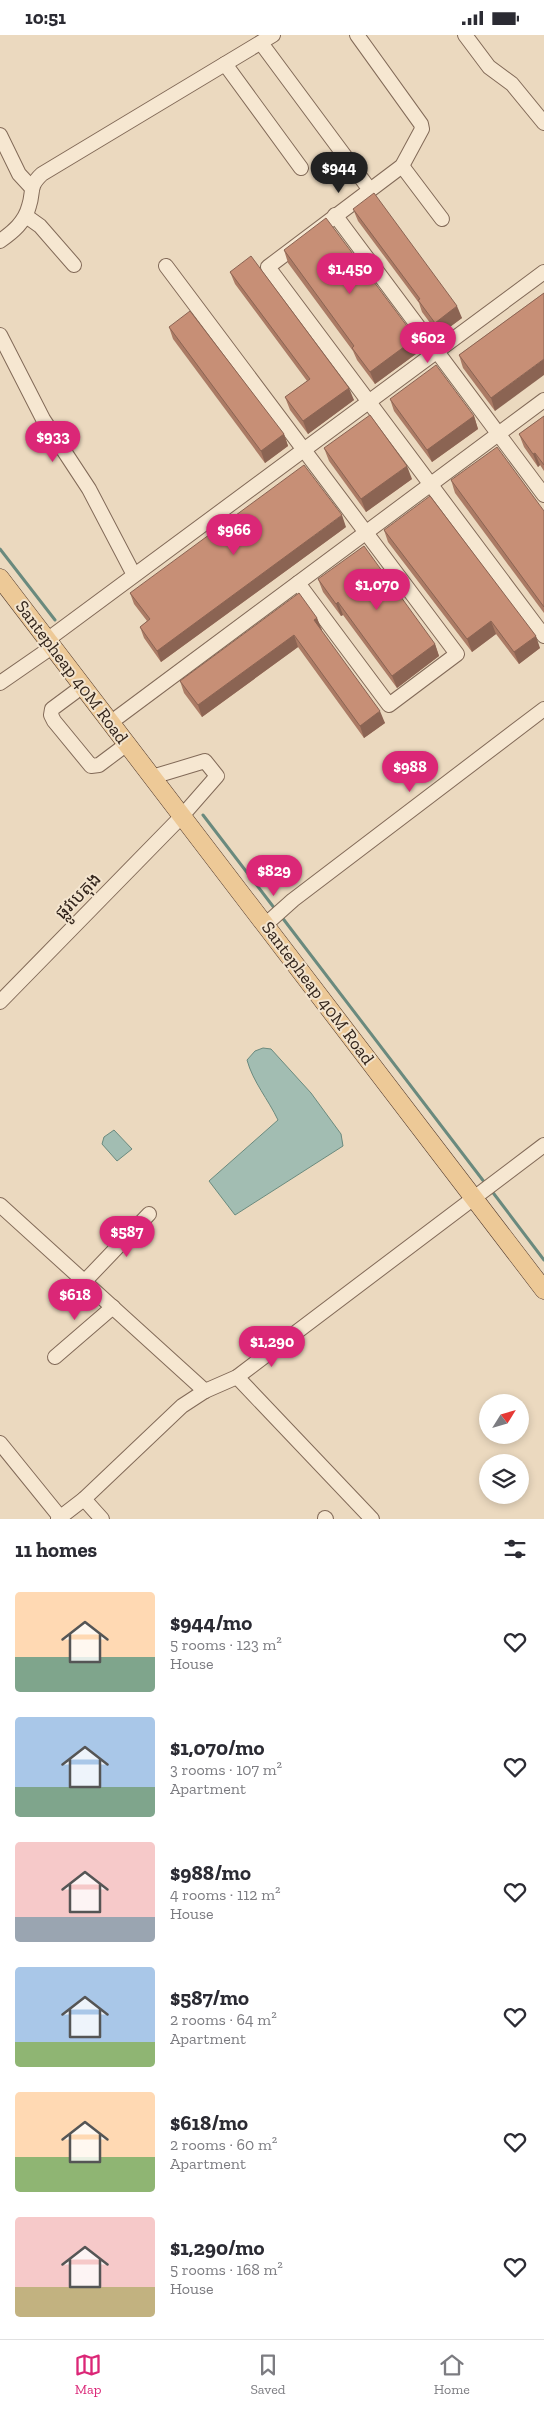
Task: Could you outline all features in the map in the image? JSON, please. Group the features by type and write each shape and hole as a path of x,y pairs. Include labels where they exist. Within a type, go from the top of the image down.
{"main road":[{"name":"Santepheap 40M Road","path":"0,578 182,816 269,921 478,1194 544,1290"}],"street":[{"path":"0,241 17,227 26,216 30,204 31,187 42,174 273,35"},
{"path":"356,35 422,124 422,129 402,166 268,267 544,636"},
{"path":"465,35 488,67 512,84 544,123"},
{"path":"260,43 370,190"},
{"path":"225,64 301,168"},
{"path":"0,135 20,174 31,187"},
{"path":"402,166 442,219"},
{"path":"335,215 544,495"},
{"path":"26,216 43,229 74,265"},
{"path":"166,266 457,655 389,705 298,583"},
{"path":"0,683 134,575 544,272"},
{"path":"0,335 43,419 89,489 134,575"},
{"path":"110,723 544,400"},
{"path":"83,686 52,709 51,715 54,721 91,766 99,765 127,744"},
{"path":"269,921 293,900 544,709"},
{"name":"ផ្លូវបេតុង","path":"0,1002 182,816 217,777 205,761 152,777"},
{"path":"0,1443 59,1518 84,1499 182,1407 205,1391 237,1377 544,1145"},
{"path":"0,1205 205,1391"},
{"path":"84,1281 149,1214"},
{"path":"55,1357 113,1307"},
{"path":"237,1377 372,1519"},
{"path":"84,1499 102,1519"}],"shaded area":[{"path":"263,1048 271,1049 311,1093 341,1134 343,1146 235,1215 209,1181 278,1120 253,1076 247,1060 255,1051"},
{"path":"114,1130 132,1149 117,1161 102,1144 104,1137"}],"building":[{"path":"374,193 457,306 435,323 418,300 420,299 353,209"},
{"path":"326,218 416,338 370,372 352,348 354,346 284,250"},
{"path":"251,256 349,388 303,421 285,397 310,379 230,272"},
{"path":"544,293 544,359 491,398 459,355"},
{"path":"190,311 284,434 261,451 169,327"},
{"path":"436,365 474,416 427,450 390,399"},
{"path":"370,415 407,466 361,499 324,448"},
{"path":"544,416 544,465 535,453 533,454 519,434"},
{"path":"497,447 544,511 544,607 451,480"},
{"path":"304,465 342,515 157,651 140,627 150,619 130,593"},
{"path":"430,496 536,636 514,652 491,621 467,639 384,530"},
{"path":"364,546 435,644 392,676 338,602 336,604 318,579"},
{"path":"299,593 317,618 314,620 380,711 360,726 294,635 198,705 180,681"}],"waterway":[{"path":"0,549 55,620"},
{"path":"203,815 275,909"},
{"path":"281,916 485,1183"},
{"path":"491,1190 544,1260"}]}
